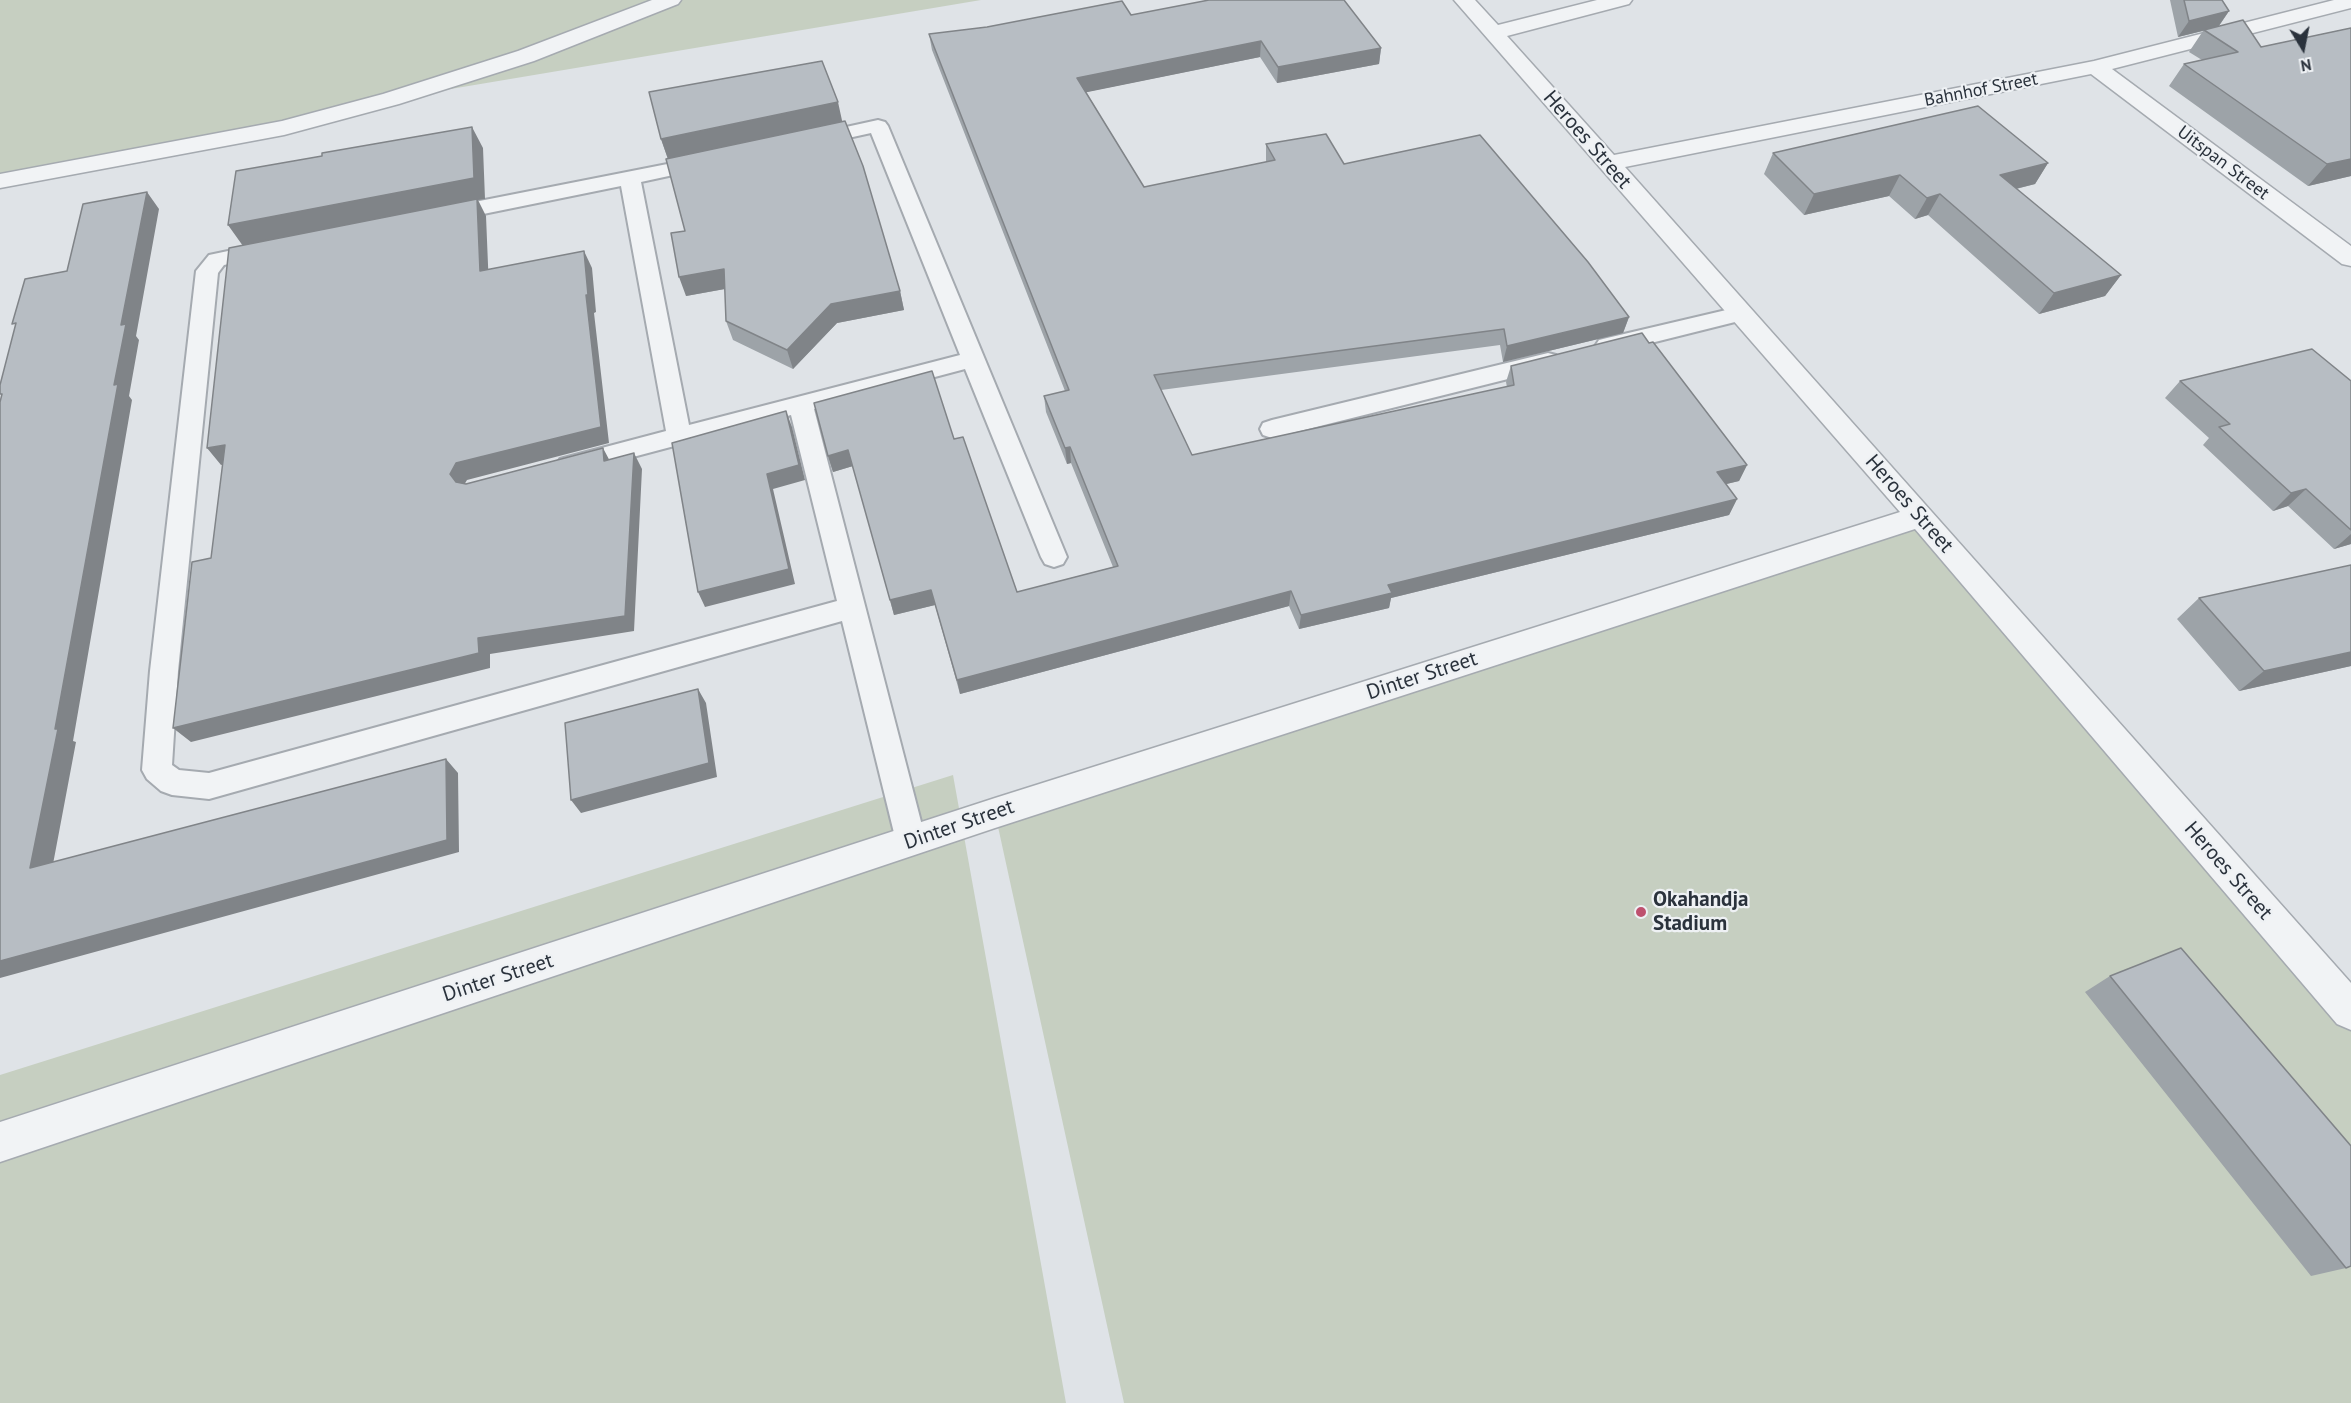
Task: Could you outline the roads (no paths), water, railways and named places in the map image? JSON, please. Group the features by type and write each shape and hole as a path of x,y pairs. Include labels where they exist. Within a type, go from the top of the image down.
{"street":[{"path":"0,182 284,128 391,99 526,56 671,0"},
{"name":"Heroes Street","path":"1464,0 1739,314 1920,516 2351,1011"},
{"path":"1492,33 1622,0"},
{"path":"2298,0 2351,18"},
{"name":"Bahnhof Street","path":"1607,163 2095,67 2351,2"},
{"name":"Uitspan Street","path":"2095,67 2351,258"},
{"name":"Dinter Street","path":"0,1142 911,841 1920,516"}],"lane":[{"path":"788,145 878,126 1054,557"},
{"path":"423,219 731,157"},
{"path":"630,179 679,436"},
{"path":"286,247 217,260 207,272 157,770 172,782 209,786 852,608"},
{"path":"1272,429 1739,314"},
{"path":"544,471 973,359"},
{"path":"801,405 911,841"}],"place":[{"name":"Okahandja Stadium","path":"1641,912"}]}
